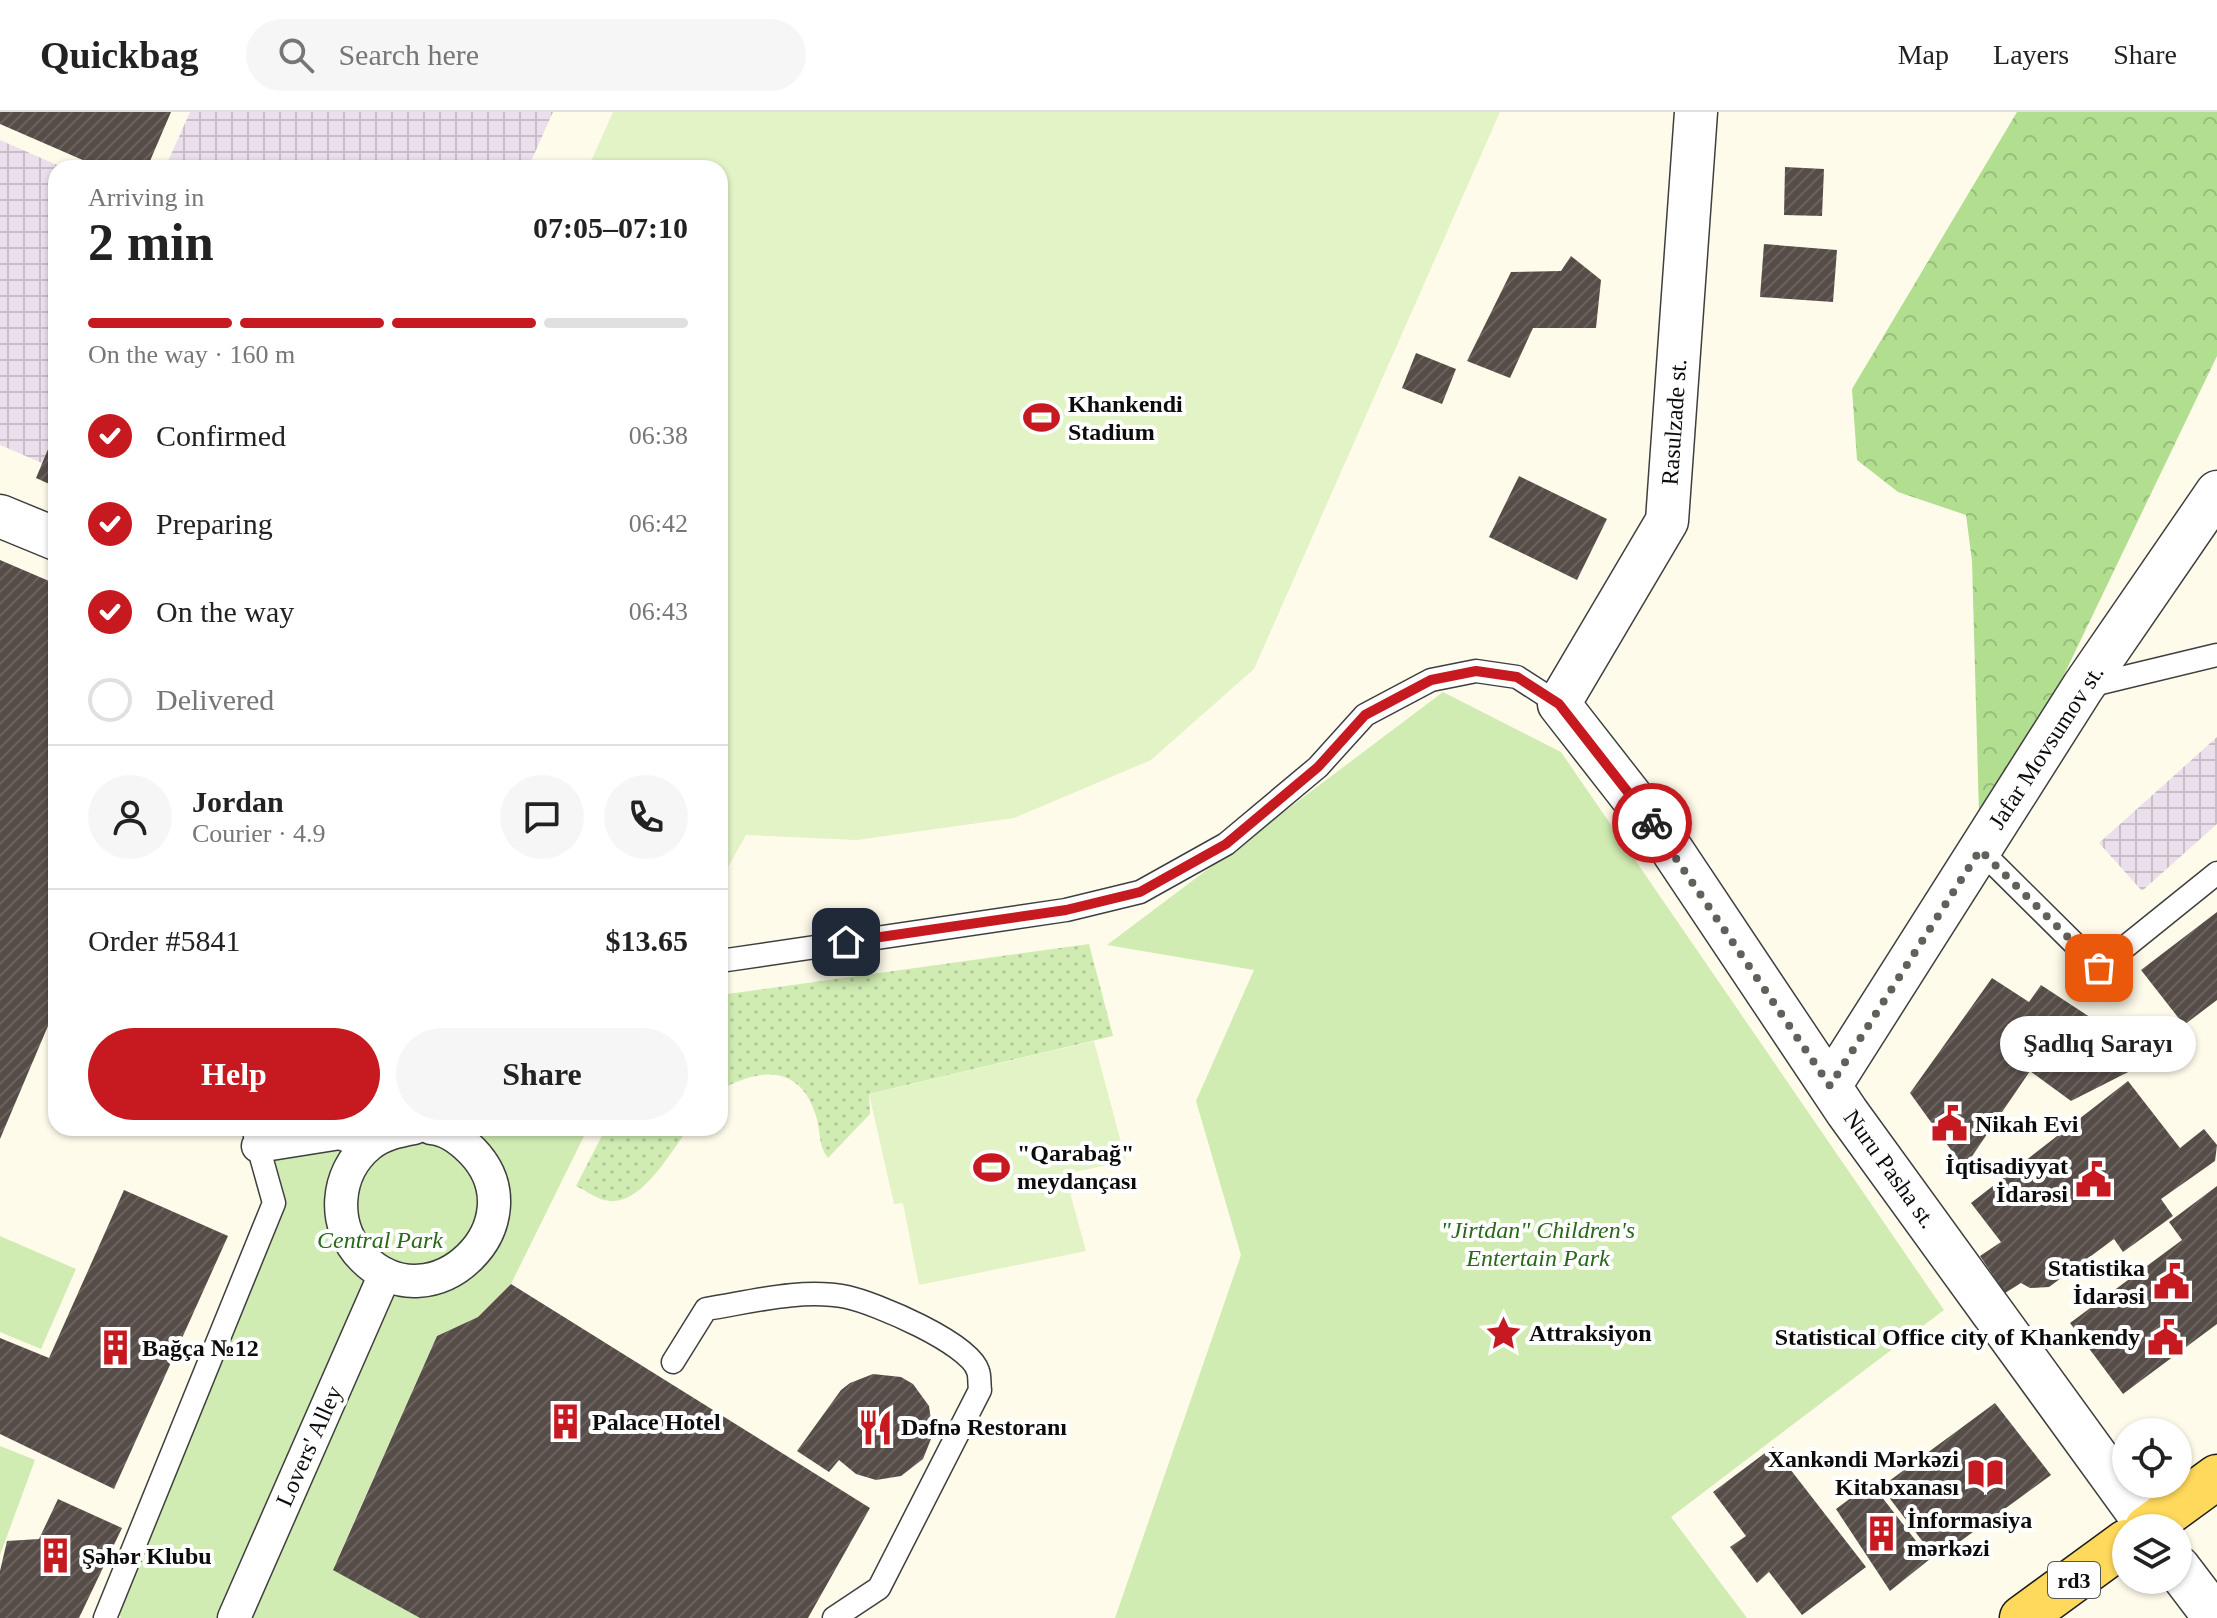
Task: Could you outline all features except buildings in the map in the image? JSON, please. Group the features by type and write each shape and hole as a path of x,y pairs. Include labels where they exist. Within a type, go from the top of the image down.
{"main road":[{"name":"rd3","path":"2166,1514 2217,1477"},
{"name":"rd3","path":"2022,1618 2112,1553"}],"street":[{"name":"Rasulzade st.","path":"1559,704 1667,521 1696,112"},
{"name":"Jafar Movsumov st.","path":"1830,1086 2083,687 2217,492"},
{"path":"0,516 48,536"},
{"name":"Nuru Pasha st.","path":"1559,704 1666,841 1830,1086 2130,1514"},
{"path":"256,1137 277,1136"},
{"path":"348,1136 370,1144"},
{"path":"384,1136 370,1144 352,1163 342,1187 340,1213 348,1238 364,1259 385,1274 409,1280 429,1280 456,1270 475,1254 488,1233 494,1210 491,1186 483,1163 454,1136"},
{"name":"Lovers' Alley","path":"234,1618 385,1274"},
{"path":"2192,1586 2216,1618"}],"lane":[{"path":"2083,687 2217,655"},
{"name":"Nuru Pasha st.","path":"728,960 1066,910 1140,892 1226,844 1318,767 1365,715 1431,680 1476,671 1517,677 1559,704"},
{"path":"1980,850 2099,968 2217,873"},
{"path":"105,1618 274,1203 256,1137"},
{"path":"673,1362 706,1309 794,1295 847,1297 910,1321 958,1345 978,1369 980,1390 879,1588 834,1618"}],"shaded area":[{"path":"190,112 553,112 532,160 169,160"},
{"path":"0,140 48,161 48,466 0,445"},
{"path":"2217,737 2217,824 2142,891 2099,843"}],"green space":[{"name":"Khankendi Stadium","path":"613,112 1500,112 1254,669 1151,760 1014,818 857,840 746,835 728,867 728,160 592,160"},
{"path":"2017,112 2217,112 2217,356 1980,850 1972,561 1966,515 1898,492 1857,460 1852,389"},
{"name":"\"Jirtdan\" Children's Entertain Park","path":"1443,692 1561,752 1944,1310 1671,1517 1747,1618 1115,1618 1241,1255 1196,1101 1254,970 1107,945"},
{"path":"1089,944 1113,1036 869,1094 870,1114 828,1158 809,1099 789,1079 764,1075 728,1086 728,994"},
{"name":"\"Qarabağ\" meydançası","path":"1094,1041 1126,1161 1065,1174 1086,1251 919,1285 903,1203 894,1204 869,1094"},
{"name":"Central Park","path":"264,1136 584,1136 511,1284 478,1317 437,1336 333,1569 420,1618 121,1618 114,1606 276,1201"},
{"path":"602,1136 683,1136 653,1177 630,1196 617,1201 604,1200 576,1186"},
{"path":"0,1236 76,1269 41,1349 0,1332"},
{"path":"0,1446 35,1460 0,1555"}],"way so far":[{"path":"1652,823 1830,1086 1980,850 2099,968"}],"place":[{"name":"Khankendi Stadium","path":"1042,418"},
{"name":"Şadlıq Sarayı","path":"2099,968"},
{"name":"Nikah Evi","path":"1949,1124"},
{"name":"\"Qarabağ\" meydançası","path":"991,1167"},
{"name":"İqtisadiyyat İdarəsi","path":"2094,1180"},
{"name":"Statistika İdarəsi","path":"2171,1282"},
{"name":"Attraksiyon","path":"1503,1333"},
{"name":"Statistical Office city of Khankendy","path":"2166,1337"},
{"name":"Bağça №12","path":"116,1348"},
{"name":"Palace Hotel","path":"566,1422"},
{"name":"Dəfnə Restoranı","path":"875,1427"},
{"name":"Xankəndi Mərkəzi Kitabxanası","path":"1985,1473"},
{"name":"İnformasiya mərkəzi","path":"1881,1534"},
{"name":"Şəhər Klubu","path":"56,1556"}],"route":[{"path":"846,942 1066,910 1140,892 1226,844 1318,767 1365,715 1431,680 1476,671 1517,677 1559,704 1652,823"}]}
